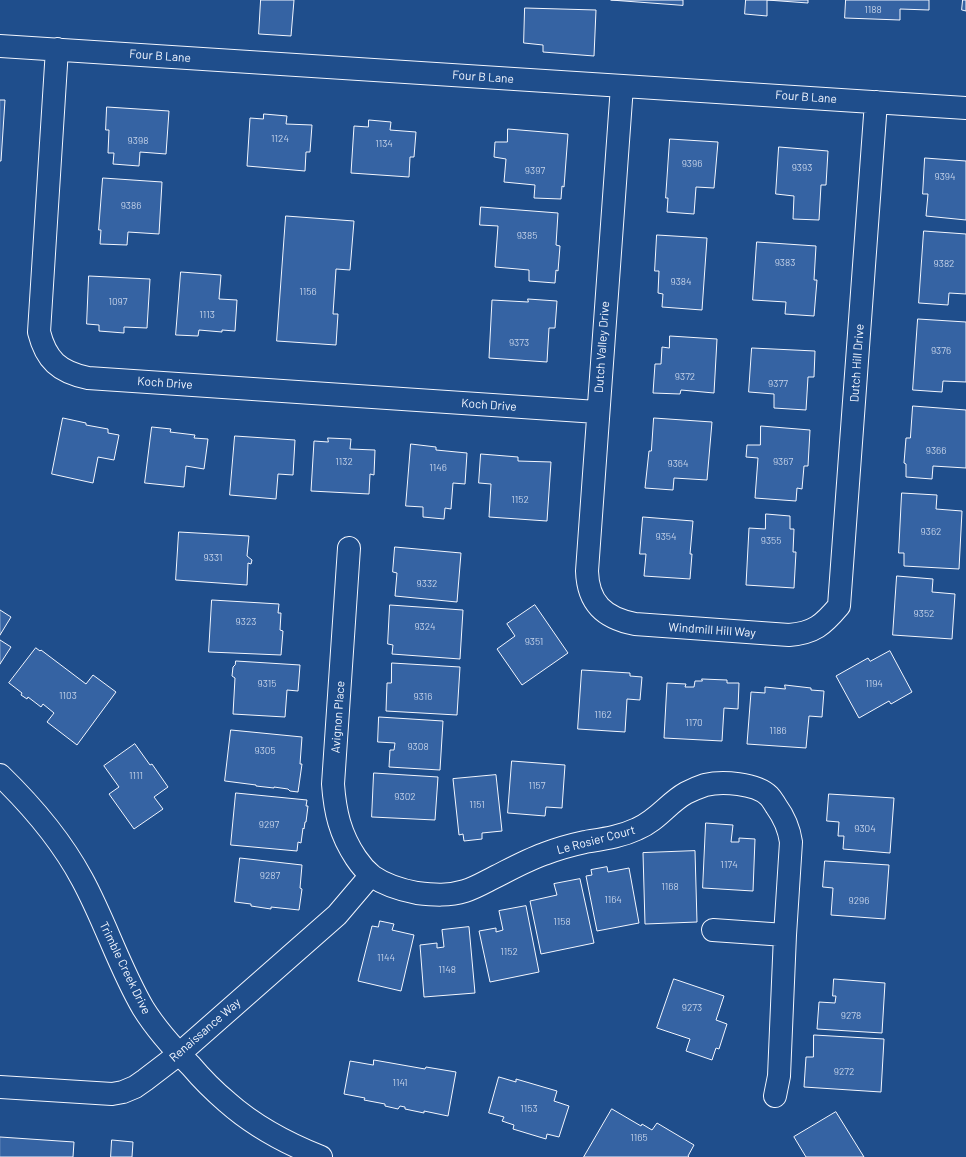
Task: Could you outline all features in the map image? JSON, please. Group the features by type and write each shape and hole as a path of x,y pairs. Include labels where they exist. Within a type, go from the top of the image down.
{"street":[{"name":"Four B Lane","path":"0,46 966,108"},
{"name":"Koch Drive","path":"56,49 39,332 45,351 50,359 58,366 77,376 88,378 597,412"},
{"name":"Dutch Valley Drive","path":"598,606 589,590 586,571 622,86"},
{"name":"Dutch Hill Drive","path":"827,620 839,606 876,102"},
{"name":"Avignon Place","path":"349,548 333,784 334,801 342,834 350,849 371,875"},
{"name":"Windmill Hill Way","path":"598,606 615,619 635,624 789,635 809,631 819,627 827,620"},
{"name":"Trimble Creek Drive","path":"0,775 33,809 64,849 82,880 108,932 124,970 143,1008 153,1023 179,1054 223,1098 250,1120 275,1136 321,1157"},
{"name":"Le Rosier Court","path":"371,875 397,888 410,891 436,895 455,894 466,891 525,862 545,854 585,842 615,837 640,828 661,814 678,798 696,788 715,784 747,786 762,791 769,796 781,813 790,832 791,842 785,935 779,1076 775,1096"},
{"name":"Renaissance Way","path":"0,1087 112,1094 123,1092 135,1087 179,1054 337,915 371,875"},
{"path":"713,930 785,935"}],"building":[{"path":"261,0 294,0 291,36 259,34"},
{"path":"611,0 683,0 683,5"},
{"path":"746,0 767,0 767,16 745,14"},
{"path":"767,0 808,0 808,3"},
{"path":"846,0 929,0 929,10 900,9 900,20 845,18"},
{"path":"963,0 966,0 966,11 962,10"},
{"path":"525,8 596,10 594,56 543,52 543,45 524,43"},
{"path":"0,100 5,100 1,161 0,161"},
{"path":"107,107 169,111 166,154 140,152 139,166 113,164 114,153 108,153 109,130 106,130"},
{"path":"264,114 287,116 286,124 312,125 310,152 306,152 305,171 247,166 250,118 263,119"},
{"path":"369,120 391,122 390,130 416,132 414,157 410,157 409,177 351,173 354,126 368,127"},
{"path":"508,129 568,134 564,187 562,186 561,199 534,198 535,185 504,182 506,159 494,157 495,142 507,142"},
{"path":"670,139 718,142 714,188 696,187 694,214 667,212 668,198 666,198"},
{"path":"779,147 828,151 826,185 821,185 819,220 793,219 794,196 776,194"},
{"path":"925,158 966,161 966,220 926,216 928,194 923,194"},
{"path":"103,178 162,182 159,234 128,232 127,245 100,244 101,230 99,230"},
{"path":"481,207 558,213 556,245 560,246 558,271 556,270 555,283 529,281 529,270 495,267 498,226 480,225"},
{"path":"286,216 354,221 350,270 336,269 333,314 338,314 336,345 277,341"},
{"path":"924,231 966,234 966,294 949,293 948,305 919,303"},
{"path":"657,235 707,238 702,310 662,307 663,294 658,293 659,271 655,271"},
{"path":"757,242 816,246 814,280 817,280 814,316 785,314 786,302 753,300"},
{"path":"181,272 221,275 219,299 237,300 235,331 222,330 222,332 199,330 198,336 176,335"},
{"path":"89,276 150,279 147,328 124,327 124,333 99,331 99,325 87,324"},
{"path":"528,299 557,301 555,328 549,328 547,362 489,358 492,300 528,302"},
{"path":"918,319 966,322 966,382 943,381 942,392 913,390"},
{"path":"670,336 717,339 714,393 681,390 680,394 653,393 655,364 661,364 662,347 669,348"},
{"path":"752,348 815,351 814,377 808,377 806,410 774,408 774,394 749,392"},
{"path":"913,406 966,410 966,468 933,466 932,479 906,477 906,464 904,463 906,438 910,438"},
{"path":"63,418 86,423 86,425 108,429 108,433 119,435 114,460 98,457 93,483 52,474"},
{"path":"654,418 712,422 707,480 674,478 673,490 645,488 649,451 651,451"},
{"path":"761,426 810,430 808,466 804,466 802,489 797,488 796,501 755,498 758,458 746,457 747,445 760,445"},
{"path":"152,427 171,429 170,432 195,435 194,438 208,439 204,469 186,466 184,487 145,483"},
{"path":"235,436 295,440 293,475 278,474 276,499 230,495"},
{"path":"328,438 351,439 350,449 375,450 374,475 370,474 369,494 311,491 314,441 328,442"},
{"path":"411,444 436,447 436,450 467,453 465,484 453,483 451,509 445,508 444,519 423,517 423,507 406,506"},
{"path":"481,454 518,457 518,461 551,462 547,521 489,517 491,484 479,483"},
{"path":"902,493 937,495 936,509 962,511 959,569 904,566 904,553 899,553"},
{"path":"766,514 790,516 790,529 794,529 793,552 796,552 794,588 746,585 749,528 765,529"},
{"path":"643,517 693,521 690,554 692,554 690,579 644,576 646,554 640,554"},
{"path":"179,532 249,536 247,556 252,560 251,564 248,563 247,585 176,580"},
{"path":"395,547 461,553 457,602 395,596 397,573 393,572"},
{"path":"897,576 933,579 932,592 955,594 952,639 893,635"},
{"path":"212,600 279,604 278,613 281,613 280,630 283,631 281,655 209,652"},
{"path":"390,605 463,610 460,659 392,654 393,645 388,644"},
{"path":"535,605 568,653 522,685 497,649 515,636 507,624"},
{"path":"0,610 11,617 0,635"},
{"path":"0,640 11,647 0,664"},
{"path":"36,648 40,651 41,650 86,684 93,675 116,692 77,745 47,722 54,713 43,704 41,707 28,697 27,699 21,695 22,693 9,683"},
{"path":"890,651 912,692 891,704 889,701 859,718 836,676 868,658 870,661"},
{"path":"236,661 300,665 298,691 287,690 285,717 233,714 235,678 232,676 233,667"},
{"path":"392,663 460,667 457,715 386,711 387,683 391,683"},
{"path":"582,670 630,673 630,676 642,677 640,700 627,699 625,732 578,729"},
{"path":"702,679 727,680 727,683 739,683 738,709 724,708 722,741 664,738 667,683 686,684 685,687 694,687 695,681 702,681"},
{"path":"785,685 824,691 822,717 809,716 806,748 747,744 751,692 765,693 765,687 785,689"},
{"path":"379,717 443,721 440,770 389,767 390,750 394,750 395,743 378,742"},
{"path":"231,730 302,737 300,764 302,764 298,792 290,791 288,789 225,781"},
{"path":"135,744 150,765 152,764 168,787 154,797 163,809 134,829 109,794 119,787 104,766"},
{"path":"512,761 565,765 562,808 546,807 545,816 508,813"},
{"path":"374,773 438,777 435,820 372,817"},
{"path":"496,775 502,831 482,833 482,839 464,841 463,834 459,835 453,779"},
{"path":"236,793 307,800 306,806 308,806 306,822 304,829 303,828 301,843 298,842 297,851 231,845"},
{"path":"829,794 894,798 890,853 843,849 844,836 838,836 839,822 827,821"},
{"path":"706,823 733,825 731,842 739,842 739,838 755,839 753,891 703,888"},
{"path":"695,851 697,922 645,924 643,853"},
{"path":"240,858 302,865 300,888 302,889 299,910 271,907 271,909 235,902"},
{"path":"825,861 889,865 885,919 831,915 833,888 823,887"},
{"path":"607,867 608,872 629,868 639,923 597,931 586,876 592,875 591,870"},
{"path":"580,879 594,943 541,954 530,901 557,895 554,884"},
{"path":"526,906 539,972 490,982 479,931 496,928 496,932 503,930 499,911"},
{"path":"380,921 394,924 392,930 414,935 401,991 358,981 372,926 378,927"},
{"path":"469,927 475,993 424,997 420,945 437,943 437,948 444,947 442,930"},
{"path":"674,979 724,996 716,1020 727,1024 719,1049 716,1048 712,1060 686,1051 690,1039 657,1028"},
{"path":"834,979 885,983 882,1033 817,1029 819,1002 835,1003 836,996 833,996"},
{"path":"814,1035 884,1039 881,1092 804,1087 806,1057 813,1057"},
{"path":"374,1060 425,1069 426,1067 456,1072 448,1116 424,1111 424,1113 405,1109 405,1107 400,1106 398,1109 385,1106 385,1104 364,1100 365,1098 344,1094 350,1061 373,1065"},
{"path":"499,1077 516,1082 516,1079 557,1091 554,1101 569,1106 559,1137 547,1134 546,1139 513,1129 514,1125 502,1121 504,1117 489,1113"},
{"path":"612,1109 641,1126 642,1124 652,1130 657,1123 694,1145 688,1156 689,1157 584,1157"},
{"path":"836,1112 864,1157 806,1157 794,1137"},
{"path":"0,1137 74,1142 73,1157 0,1157"},
{"path":"112,1140 133,1142 132,1157 111,1157"}]}
